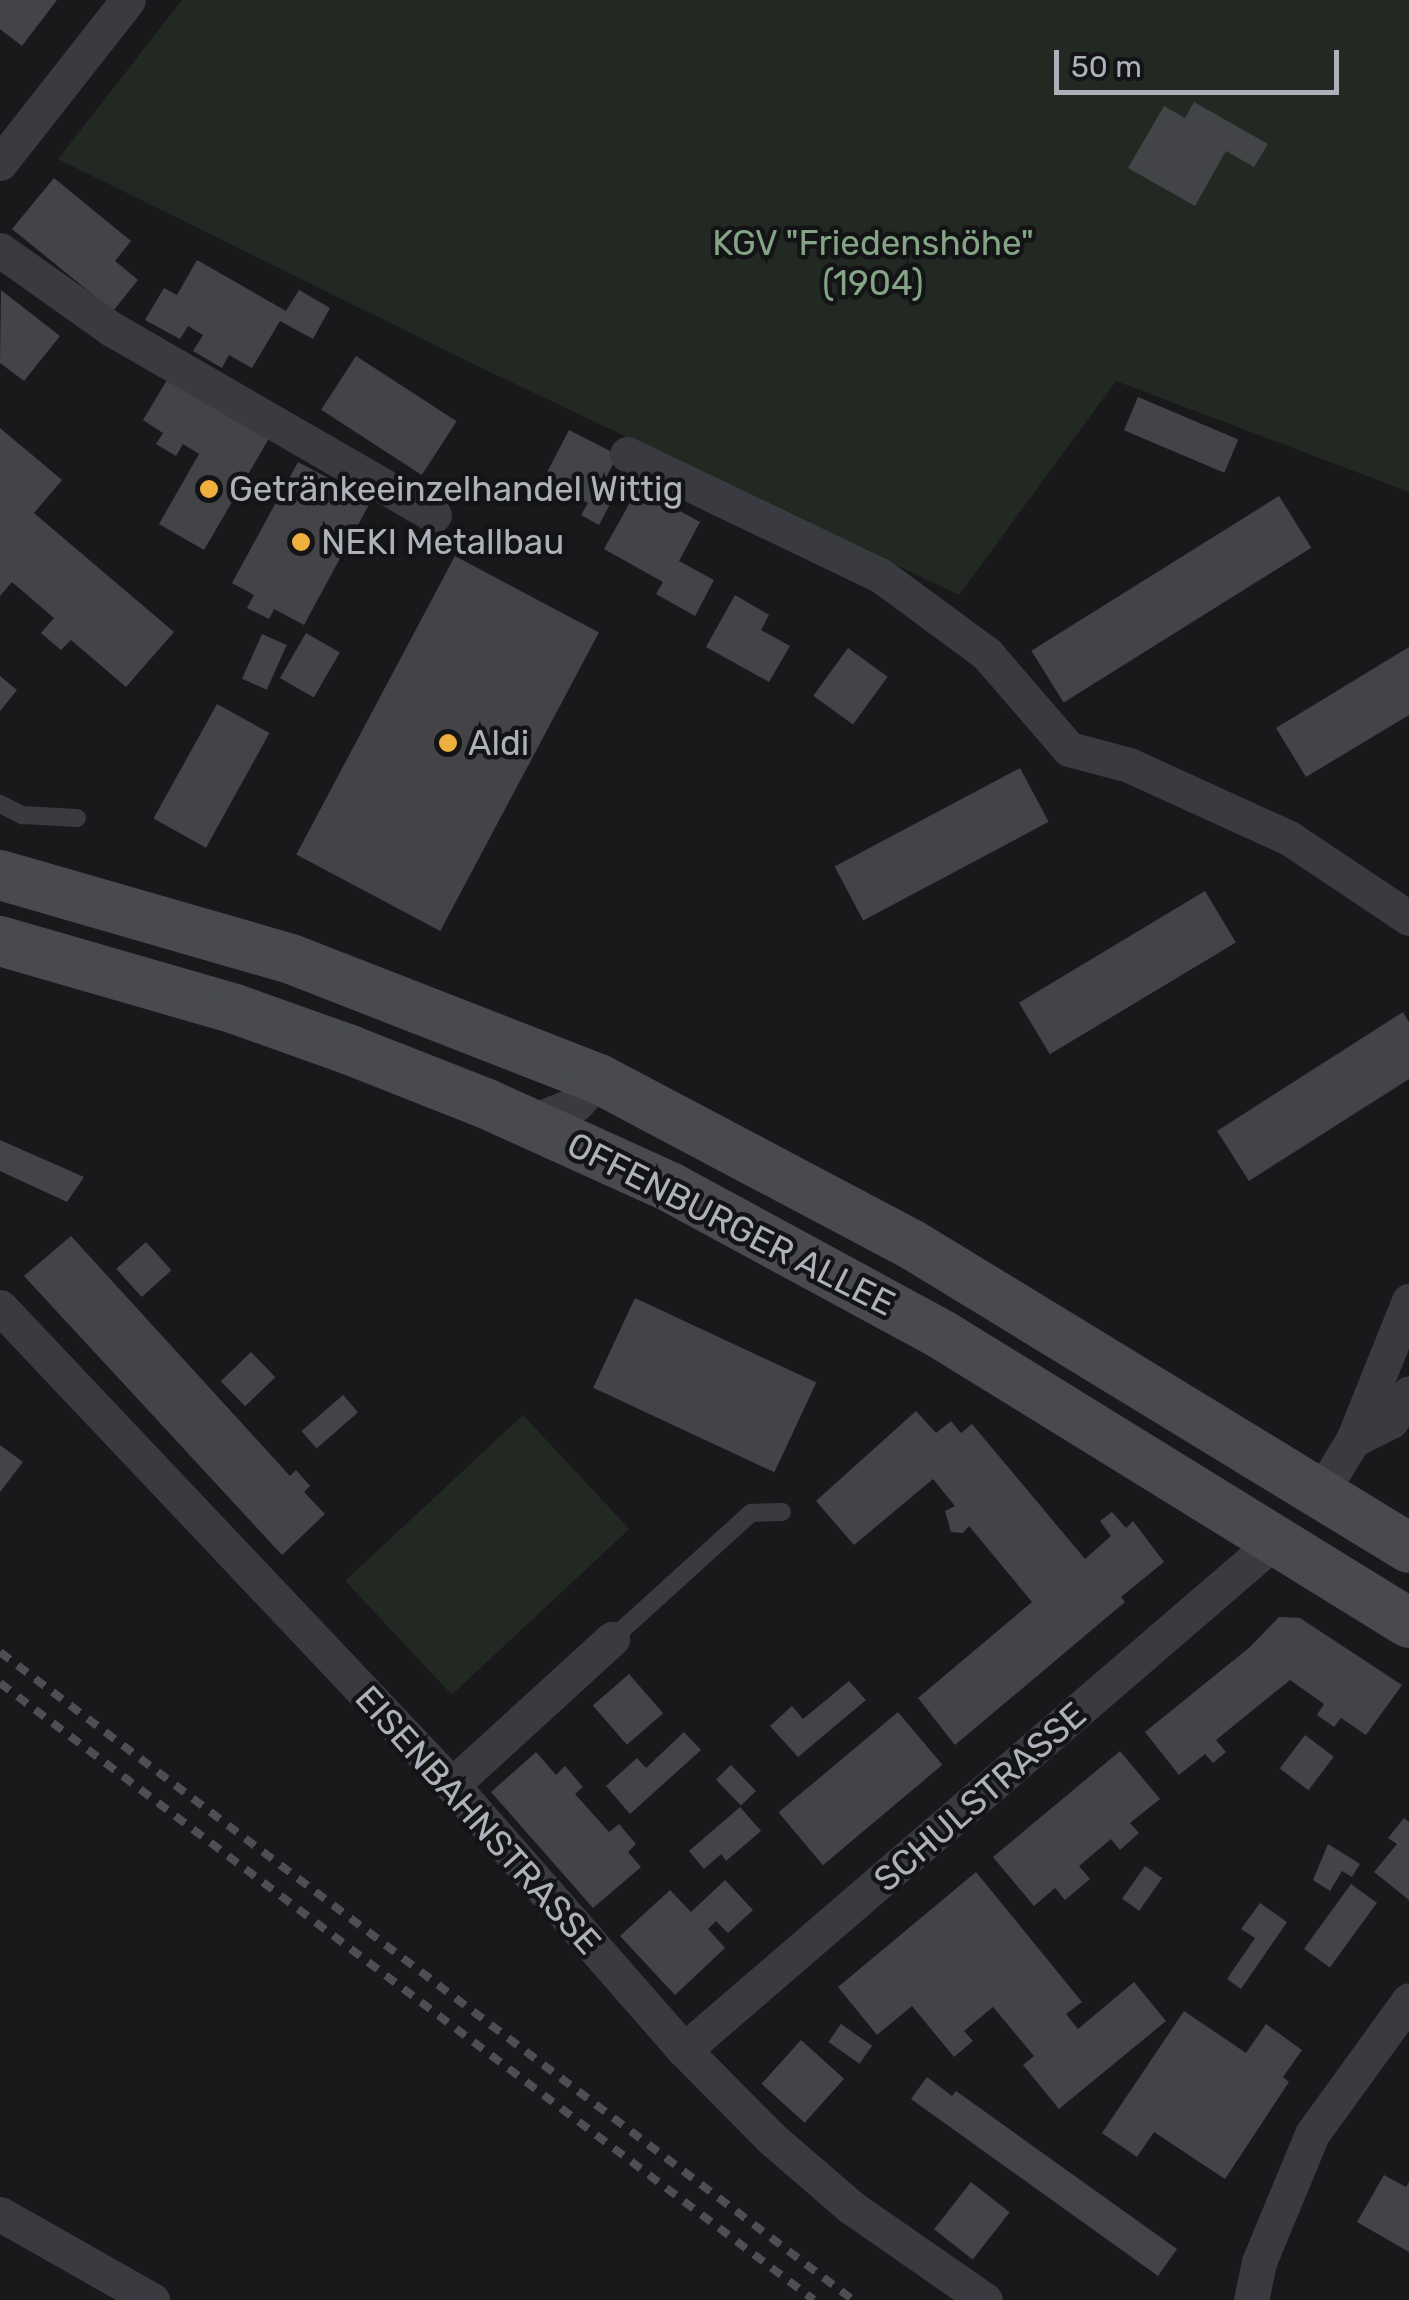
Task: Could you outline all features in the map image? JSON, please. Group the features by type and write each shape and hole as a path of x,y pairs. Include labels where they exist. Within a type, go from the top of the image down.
{"street":[{"path":"0,163 128,0"},
{"path":"0,250 110,328 434,515"},
{"path":"627,454 880,574 986,654 1070,749 1129,765 1289,838 1409,918"},
{"name":"OFFENBURGER ALLEE","path":"0,875 291,959 599,1079 911,1244 1409,1548"},
{"name":"OFFENBURGER ALLEE","path":"0,941 235,1009 530,1122 670,1187 910,1316 1117,1438 1409,1622"},
{"path":"530,1122 576,1104 599,1079"},
{"path":"1320,1494 1354,1440 1409,1301"},
{"name":"EISENBAHNSTRASSE","path":"0,1307 452,1785 684,2050 771,2138 851,2207 985,2300"},
{"path":"1354,1440 1391,1421 1409,1393"},
{"name":"SCHULSTRASSE","path":"684,2050 1275,1541"},
{"path":"452,1785 612,1639"},
{"path":"1250,2300 1259,2262 1312,2134 1409,2000"},
{"path":"0,2214 152,2300"}],"lane":[{"path":"0,804 22,815 77,818"},
{"path":"612,1639 750,1513 782,1512"}],"green space":[{"name":"KGV \"Friedenshöhe\" (1904)","path":"182,0 1409,0 1409,492 1116,381 959,595 465,360 58,159"},
{"path":"523,1415 629,1529 452,1695 345,1581"}],"building":[{"path":"0,0 57,0 22,46 0,29"},
{"path":"1194,102 1268,144 1254,167 1226,151 1195,206 1128,168 1164,106 1185,118"},
{"path":"54,178 131,241 115,261 138,280 113,311 12,229"},
{"path":"197,260 286,311 299,290 330,308 313,339 280,321 252,368 229,355 222,368 193,351 203,335 188,326 180,339 145,320 164,288 177,295"},
{"path":"1,290 60,336 24,381 0,363"},
{"path":"356,356 457,421 422,475 321,410"},
{"name":"Getränkeeinzelhandel Wittig","path":"170,375 271,435 204,550 159,524 199,454 183,444 176,456 156,444 163,433 143,420"},
{"path":"1138,397 1238,440 1224,473 1124,430"},
{"path":"0,428 62,480 34,513 174,632 126,687 71,640 61,650 41,633 54,618 12,582 0,596"},
{"path":"569,430 618,455 603,483 617,491 599,525 581,515 588,503 543,480"},
{"name":"NEKI Metallbau","path":"298,462 371,501 304,625 274,609 269,619 247,608 254,595 232,583"},
{"path":"638,488 700,522 679,561 714,580 695,616 656,594 663,582 604,549"},
{"path":"1279,496 1311,548 1064,702 1031,651"},
{"name":"Aldi","path":"455,556 599,633 440,931 296,854"},
{"path":"735,595 769,615 761,630 790,646 769,682 706,647"},
{"path":"306,633 340,652 314,698 280,678"},
{"path":"262,634 287,645 267,690 242,679"},
{"path":"1409,647 1409,715 1306,777 1276,728"},
{"path":"848,648 888,677 853,725 813,696"},
{"path":"0,676 17,690 0,711"},
{"path":"217,704 269,733 206,848 153,819"},
{"path":"1020,768 1049,822 863,920 835,867"},
{"path":"1205,891 1236,942 1050,1054 1019,1003"},
{"path":"1403,1012 1409,1022 1409,1079 1249,1181 1217,1131"},
{"path":"0,1140 84,1177 67,1202 0,1171"},
{"path":"71,1236 290,1476 296,1470 310,1486 304,1492 325,1514 282,1555 24,1276"},
{"path":"146,1242 171,1270 142,1297 116,1269"},
{"path":"635,1298 816,1383 774,1472 593,1388"},
{"path":"251,1352 275,1377 245,1406 221,1381"},
{"path":"343,1395 358,1412 317,1448 301,1431"},
{"path":"916,1411 936,1433 951,1421 961,1433 972,1424 1085,1559 1111,1536 1100,1521 1112,1512 1126,1528 1133,1521 1164,1562 1121,1597 1125,1602 955,1745 918,1698 1032,1602 969,1526 963,1533 951,1532 945,1511 955,1506 933,1479 854,1545 816,1501"},
{"path":"0,1445 23,1462 0,1492"},
{"path":"1279,1617 1300,1618 1402,1685 1366,1735 1341,1718 1334,1727 1317,1715 1324,1704 1290,1680 1216,1740 1226,1752 1213,1763 1205,1754 1179,1775 1145,1732 1250,1647"},
{"path":"629,1674 663,1713 627,1745 593,1705"},
{"path":"849,1681 866,1700 798,1757 770,1726 792,1706 803,1719"},
{"path":"898,1712 942,1765 823,1865 778,1812"},
{"path":"684,1732 701,1750 630,1814 606,1786 637,1758 646,1768"},
{"path":"1305,1735 1334,1757 1308,1790 1280,1769"},
{"path":"1120,1751 1160,1799 1130,1823 1139,1833 1120,1850 1111,1839 1079,1866 1090,1879 1065,1900 1055,1888 1034,1906 993,1857"},
{"path":"536,1752 556,1775 565,1766 583,1787 575,1794 609,1832 619,1824 636,1844 628,1852 641,1867 593,1908 491,1792"},
{"path":"731,1765 756,1791 741,1805 716,1780"},
{"path":"740,1807 761,1831 726,1861 721,1854 704,1869 689,1851"},
{"path":"1404,1818 1409,1822 1409,1900 1374,1872 1397,1844 1388,1838"},
{"path":"1328,1844 1360,1864 1352,1877 1342,1871 1330,1891 1313,1880"},
{"path":"1145,1866 1162,1878 1139,1911 1122,1899"},
{"path":"976,1872 1082,2002 1066,2014 1078,2029 1134,1982 1166,2021 1059,2109 1023,2065 1034,2056 993,2007 964,2031 973,2041 954,2057 912,2006 877,2035 838,1987"},
{"path":"725,1880 753,1910 728,1933 716,1921 708,1929 725,1948 675,1995 620,1936 670,1890 691,1912"},
{"path":"1351,1884 1377,1903 1330,1968 1304,1949"},
{"path":"1260,1903 1287,1922 1241,1989 1227,1979 1255,1938 1241,1929"},
{"path":"1184,2011 1246,2053 1266,2024 1302,2050 1283,2077 1289,2082 1225,2179 1154,2132 1137,2157 1102,2133"},
{"path":"841,2024 872,2046 860,2064 828,2042"},
{"path":"801,2040 844,2079 805,2123 762,2084"},
{"path":"927,2077 952,2096 956,2091 1177,2249 1158,2276 911,2099"},
{"path":"1384,2175 1406,2187 1409,2182 1409,2252 1357,2222"},
{"path":"971,2182 1010,2212 973,2259 934,2229"}],"railway":[{"path":"0,1652 853,2300"},
{"path":"0,1683 814,2300"}],"place":[{"name":"Getränkeeinzelhandel Wittig","path":"209,489"},
{"name":"NEKI Metallbau","path":"301,542"},
{"name":"Aldi","path":"448,743"}]}
